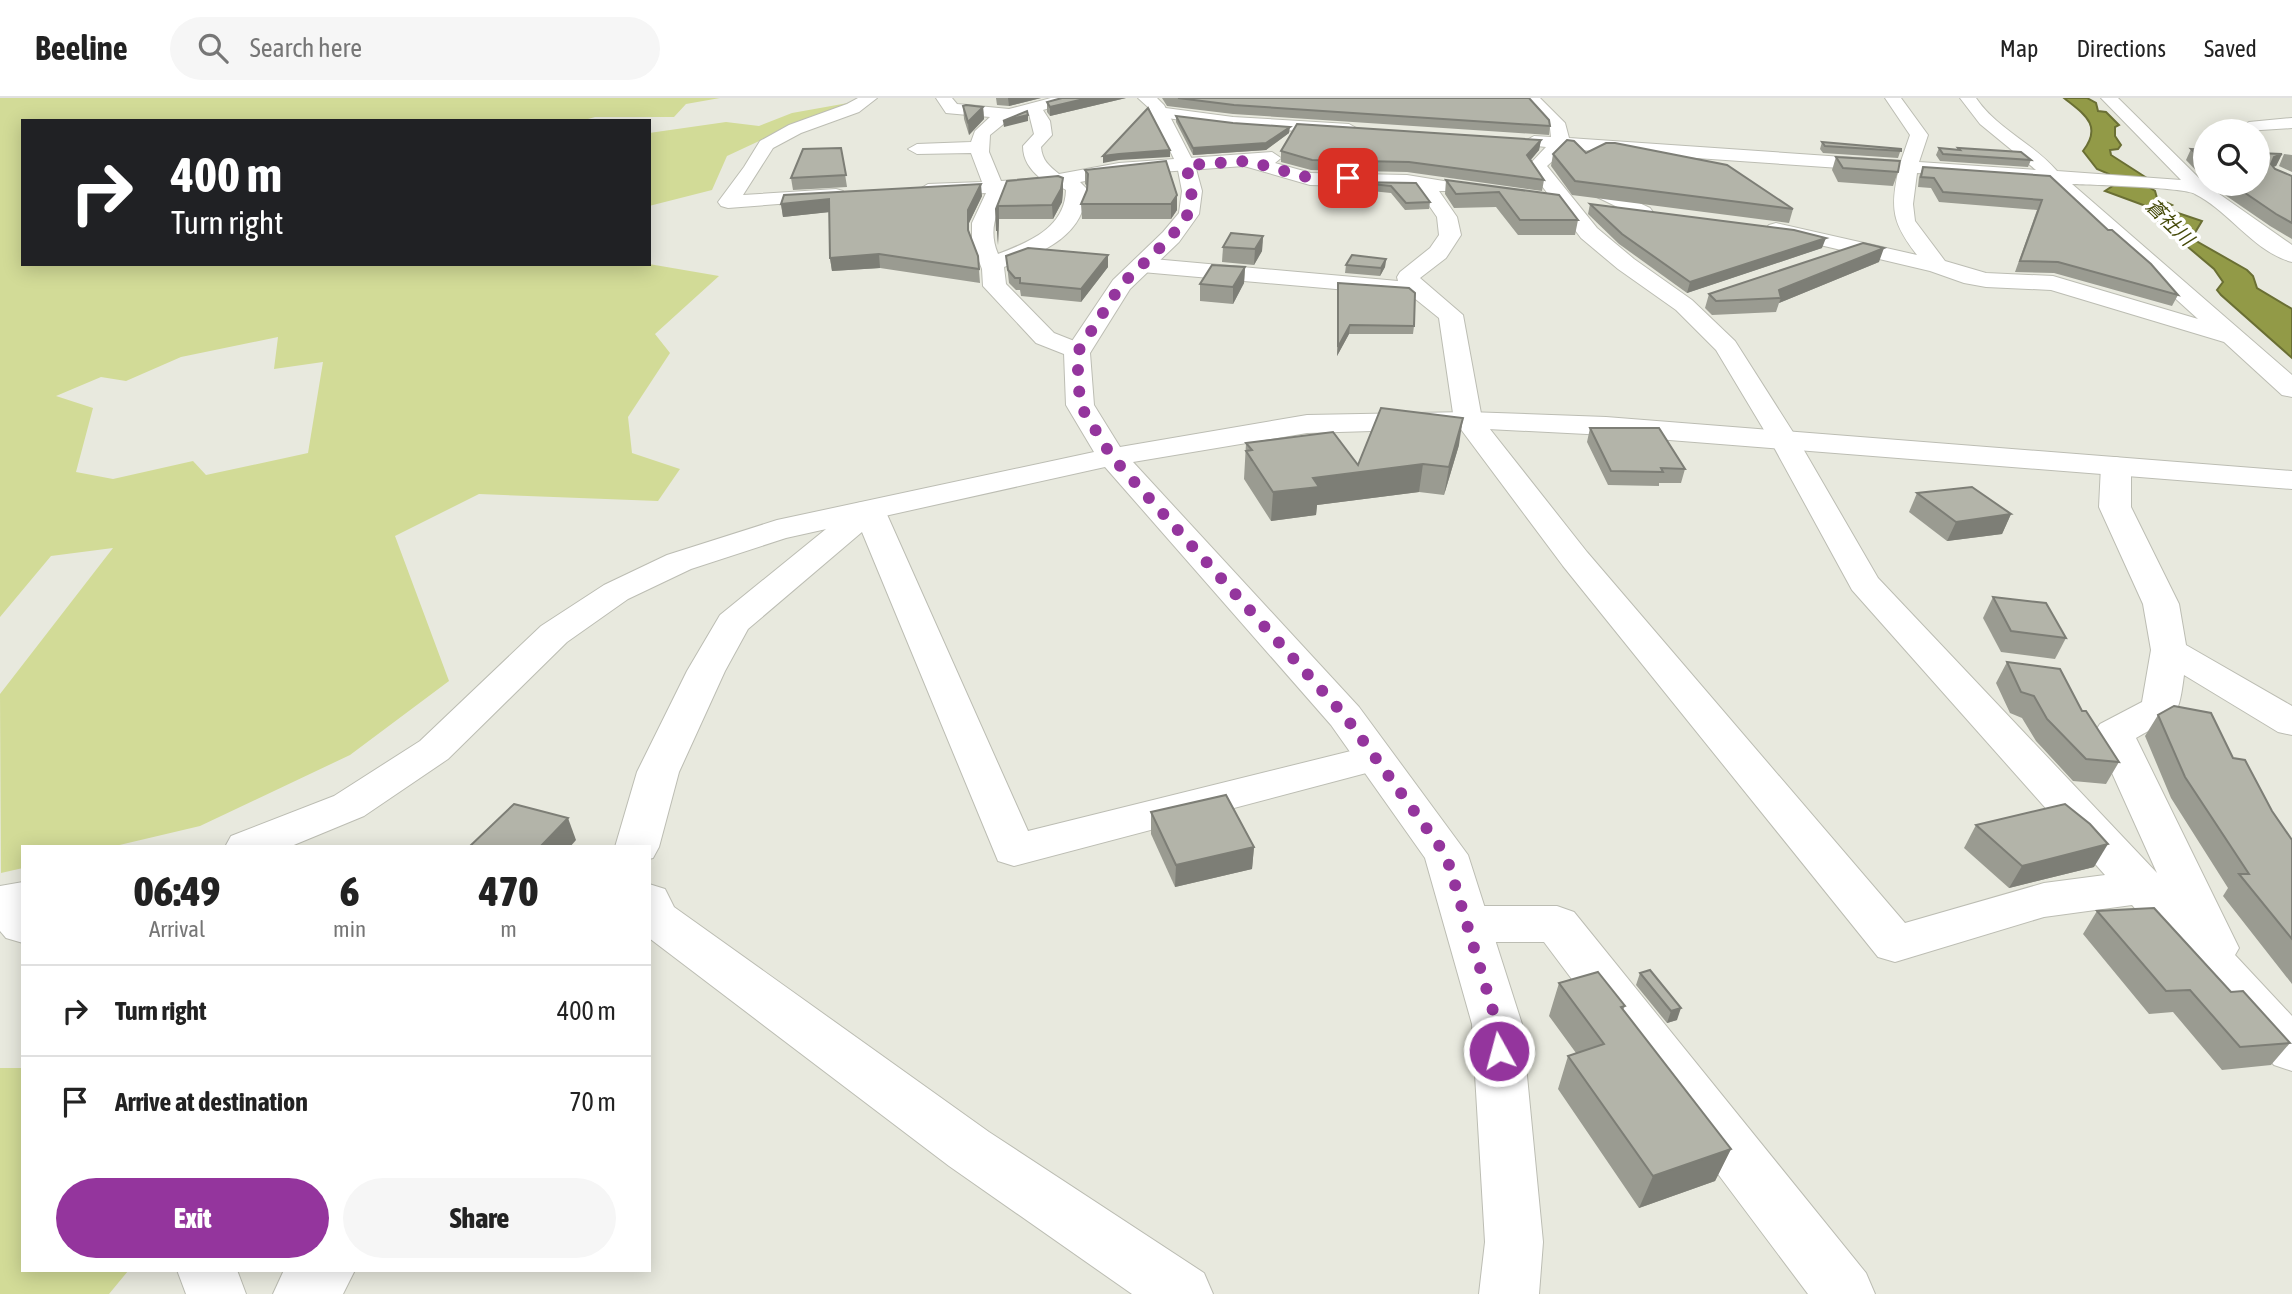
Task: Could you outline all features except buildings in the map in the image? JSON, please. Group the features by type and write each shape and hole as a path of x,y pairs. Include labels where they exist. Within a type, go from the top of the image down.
{"street":[{"path":"858,194 728,202 753,169 766,145 795,129 853,108 869,98"},
{"path":"944,98 952,109 1011,114"},
{"path":"1068,98 1011,114 988,125 981,135 979,147 995,187 982,223 983,243 995,286 1045,338 1078,351"},
{"path":"1146,98 1156,105 1186,165 1192,191 1188,214 1171,237 1121,285 1078,351 1080,405 1112,457 1345,716 1446,855 1497,1024 1514,1242 1510,1294"},
{"path":"1531,98 1559,127 1561,143"},
{"path":"1893,98 1919,135 1913,144 1904,219 1937,266"},
{"path":"1968,98 1986,120 2060,177 2292,389"},
{"path":"2110,98 2191,186 2292,255"},
{"path":"991,264 1020,253 1065,227 1079,201 1076,188 1038,166 1031,156 1031,146 1043,135 1044,129 1033,108"},
{"path":"1158,112 1233,122 1368,130"},
{"path":"2270,125 2292,123"},
{"path":"1170,132 1228,130"},
{"path":"1512,139 2191,186"},
{"path":"1561,143 1537,166 1588,232 1626,264 1684,305 1726,346 1784,440 1864,583 2292,1050"},
{"path":"917,149 979,147"},
{"path":"912,191 1032,186 1119,169 1300,155"},
{"path":"1248,161 1310,178 1367,178 1475,191"},
{"path":"1541,162 1638,212"},
{"path":"1423,183 1447,215 1452,230 1449,243 1416,267 1408,277 1451,315 1468,420 1575,559 1895,944 2044,900 2144,887"},
{"path":"1541,200 1670,215"},
{"path":"1588,232 1638,212"},
{"path":"1750,226 1812,236 1937,266 1964,276 1986,280 2053,283 2233,337"},
{"path":"2254,230 2292,231"},
{"path":"1820,260 1857,247"},
{"path":"1142,265 1417,287"},
{"path":"1684,305 1709,297"},
{"path":"252,845 349,806 434,750 554,634 616,592 679,562 777,530 1112,457 1307,425 1468,420 1606,426 2292,480"},
{"path":"2116,467 2115,507 2161,604 2169,650 2160,708 2114,733 2232,984"},
{"path":"869,510 1014,850 1375,758"},
{"path":"638,845 658,772 706,671 733,623 869,510"},
{"path":"2169,650 2292,723"},
{"path":"0,903 21,899"},
{"path":"0,903 21,923"},
{"path":"651,913 969,1149 1183,1294"},
{"path":"1467,923 1557,924 1845,1294"},
{"path":"208,1272 216,1294"},
{"path":"303,1294 323,1272"}],"shaded area":[{"path":"0,98 720,98 686,104 674,117 21,119 21,266 651,264 719,276 655,334 670,353 628,417 632,453 680,469 658,501 479,494 395,536 449,681 350,755 200,826 119,845 21,845 21,868 1,873 0,694 113,548 51,556 0,617","holes":["278,337 274,369 323,362 308,453 206,475 193,461 113,479 76,472 93,408 56,396 101,377 126,381 181,357"]},
{"path":"848,103 727,156 712,190 651,205 651,133 726,122 759,126 792,113"},
{"path":"0,1068 21,1068 21,1272 127,1272 109,1294 0,1294"}],"water":[{"name":"蒼社川","path":"2064,98 2087,98 2096,103 2098,111 2106,112 2119,125 2115,127 2115,136 2121,145 2118,149 2110,150 2111,155 2150,180 2147,186 2155,191 2157,198 2172,205 2168,207 2169,210 2202,221 2193,236 2198,242 2247,270 2253,276 2257,288 2292,309 2292,358 2221,295 2217,290 2223,282 2214,269 2156,220 2154,209 2105,191 2117,183 2109,174 2097,169 2083,151 2089,142 2091,127 2084,115"}],"route":[{"path":"1348,178 1310,178 1248,161 1186,165 1192,191 1188,214 1171,237 1121,285 1077,353 1080,405 1112,457 1345,716 1446,855 1497,1024 1499,1051"}]}
